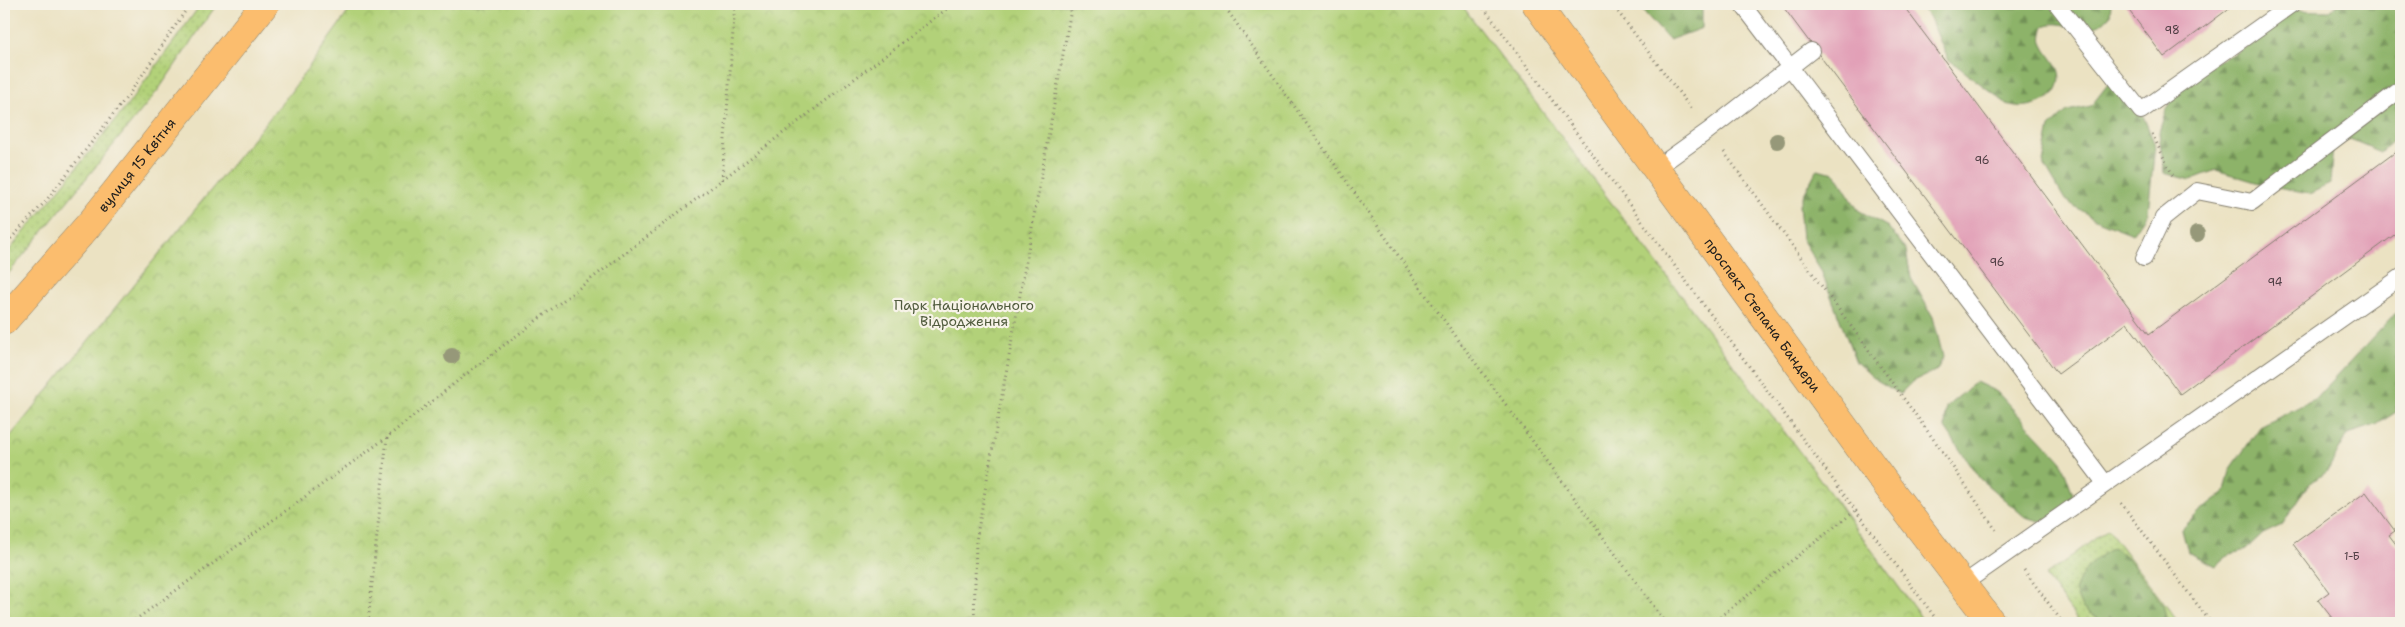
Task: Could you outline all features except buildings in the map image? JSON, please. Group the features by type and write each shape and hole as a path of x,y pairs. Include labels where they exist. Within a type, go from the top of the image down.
{"main road":[{"name":"вулиця 15 Квітня","path":"4,321 93,220 265,4"},
{"name":"проспект Степана Бандери","path":"1536,4 1888,488 1992,623"}],"lane":[{"path":"1742,4 2105,483"},
{"path":"2057,4 2141,111 2292,4"},
{"path":"1655,169 1708,131 1811,51"},
{"path":"2144,258 2163,218 2197,191 2252,202 2401,89"},
{"path":"1963,584 2401,277"}],"path":[{"path":"4,246 45,202 130,93 190,4"},
{"path":"722,180 735,4"},
{"path":"131,623 387,438 474,368 952,4"},
{"path":"974,623 976,541 1072,4"},
{"path":"1224,4 1430,301 1666,623"},
{"path":"1481,4 1939,623"},
{"path":"1612,4 1708,131 1937,443 2009,550 2063,623"},
{"path":"2141,111 2186,200"},
{"path":"368,623 387,438"},
{"path":"2105,483 2211,623"},
{"path":"1712,623 1855,511"}],"green space":[{"path":"201,4 217,4 159,89 4,279 4,257 127,106"},
{"name":"Парк Національного Відродження","path":"354,4 1461,4 1811,467 1925,623 4,623 4,444 290,93"},
{"path":"1633,4 1702,4 1702,28 1669,40 1644,12"},
{"path":"1916,4 2111,4 2110,16 2101,24 2092,28 2076,28 2060,24 2044,26 2042,43 2059,71 2058,87 2047,100 2032,105 2016,106 2007,104 1948,59 1929,16"},
{"path":"2338,4 2401,4 2401,133 2381,152 2350,139 2333,143 2330,184 2309,194 2272,187 2216,170 2190,180 2164,173 2159,132 2166,110 2190,75 2255,43 2288,10 2329,11"},
{"path":"2109,83 2141,111 2155,145 2148,212 2133,234 2095,219 2065,200 2043,162 2050,127 2067,111 2091,106"},
{"path":"1817,169 1835,173 1858,210 1888,227 1906,251 1911,278 1933,317 1943,357 1937,370 1912,382 1900,394 1875,379 1856,362 1821,270 1802,239 1799,204"},
{"path":"2401,308 2401,411 2396,412 2376,425 2348,434 2328,470 2308,485 2282,525 2263,534 2246,550 2230,554 2216,566 2188,552 2182,529 2199,512 2225,492 2230,470 2260,427 2316,398"},
{"path":"1976,382 1997,392 2061,461 2073,494 2069,508 2051,524 2025,517 1980,479 1945,428 1946,407"},
{"path":"2108,529 2179,623 2080,623 2045,576"},
{"path":"2113,548 2127,557 2163,605 2167,623 2104,623 2082,608 2075,591 2081,577 2094,560"}]}
